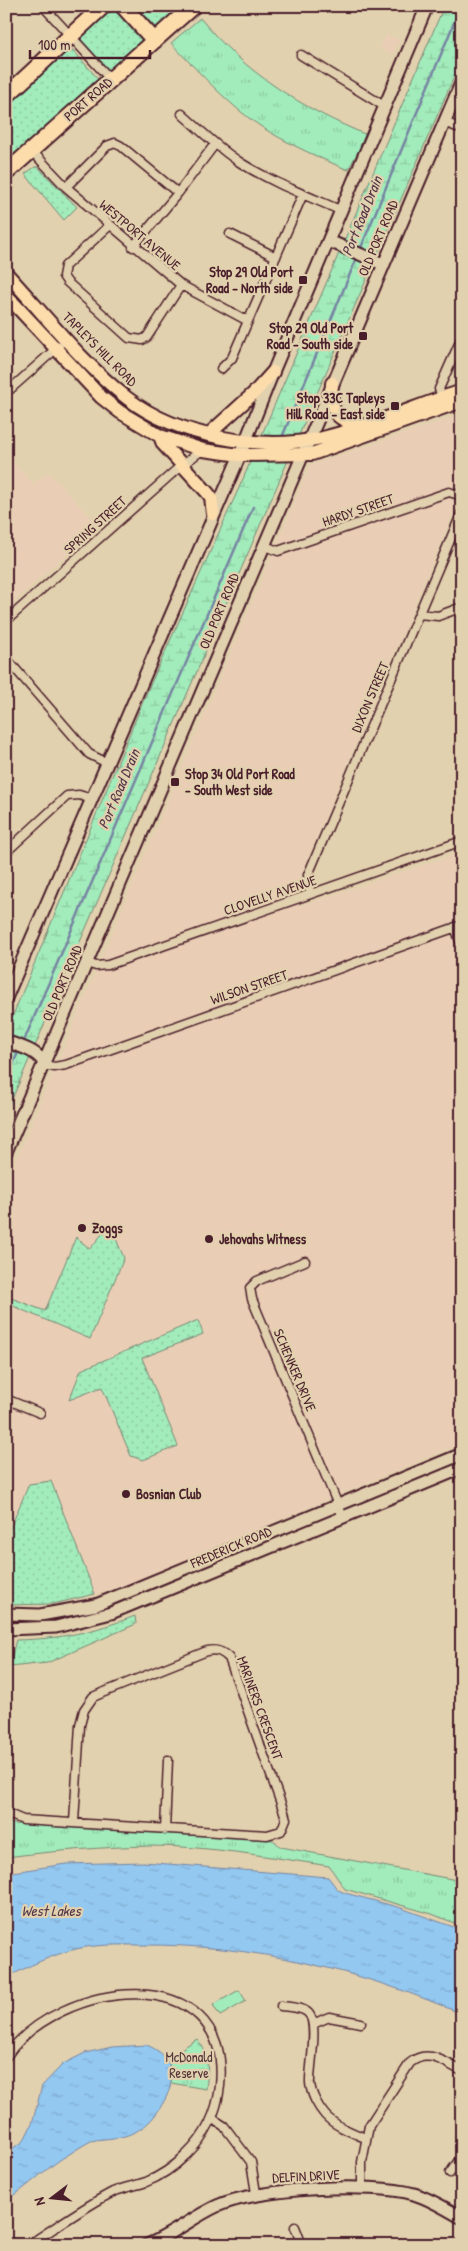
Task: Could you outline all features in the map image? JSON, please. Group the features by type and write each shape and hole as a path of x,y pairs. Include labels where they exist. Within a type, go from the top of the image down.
{"highway":[{"path":"6,96 103,6"},
{"path":"123,6 154,40"},
{"name":"PORT ROAD","path":"6,174 193,6"}],"main road":[{"path":"6,998 240,455 272,372 329,242 427,6"},
{"name":"OLD PORT ROAD","path":"6,1152 462,81"},
{"path":"329,242 364,258 383,264"},
{"name":"TAPLEYS HILL ROAD","path":"6,272 66,339 128,399 168,420 208,434 245,441 278,443 308,440"},
{"path":"6,294 101,397 120,412 160,436 202,450 240,455 301,456 317,453 444,402 462,391"},
{"path":"208,434 253,394 272,372"},
{"path":"332,383 331,397 335,412 346,422 362,425"},
{"path":"308,440 444,402 462,401"},
{"path":"160,436 163,444 210,497 213,514"},
{"path":"6,1041 35,1053 41,1057 44,1065"},
{"name":"FREDERICK ROAD","path":"6,1615 40,1615 96,1605 462,1454"},
{"name":"FREDERICK ROAD","path":"6,1629 56,1627 97,1618 462,1468"},
{"name":"DELFIN DRIVE","path":"153,2243 218,2205 256,2193 362,2188 414,2195 462,2218"}],"street":[{"path":"43,6 110,80"},
{"path":"301,55 384,106"},
{"path":"182,114 214,144 241,163 342,211"},
{"path":"444,122 462,129"},
{"path":"66,187 107,146 115,144 122,146 178,193"},
{"path":"133,246 178,193 214,144"},
{"name":"WESTPORT AVENUE","path":"31,150 66,187 109,226 181,285 248,321"},
{"path":"221,369 232,358 303,194"},
{"path":"109,226 65,266 63,276 67,282 130,338 142,340 147,337 181,285"},
{"path":"230,234 276,257"},
{"path":"444,402 439,389 462,337"},
{"path":"6,393 66,339"},
{"name":"SPRING STREET","path":"6,621 176,470 183,466 192,456 202,450"},
{"name":"HARDY STREET","path":"263,545 278,551 449,492 462,496"},
{"name":"DIXON STREET","path":"310,894 308,875 462,512"},
{"path":"419,614 438,616 462,607"},
{"path":"6,658 90,754 107,763"},
{"path":"6,852 67,796 79,795 92,800"},
{"name":"CLOVELLY AVENUE","path":"87,963 96,966 108,965 462,840"},
{"path":"459,926 462,947"},
{"name":"WILSON STREET","path":"44,1065 54,1067 66,1065 459,926"},
{"name":"SCHENKER DRIVE","path":"304,1261 257,1281 250,1288 343,1517"},
{"path":"6,1399 40,1413"},
{"name":"MARINERS CRESCENT","path":"6,1813 22,1820 267,1836 275,1834 285,1825 284,1812 229,1658 219,1650 207,1650 93,1697 81,1717 74,1822"},
{"path":"165,1830 168,1760"},
{"path":"6,2057 27,2032 45,2018 83,2001 129,1995 171,1999 189,2006 201,2016 211,2031 218,2050 222,2072 219,2097 213,2119 202,2138 170,2169 145,2182 117,2190 98,2200 34,2242"},
{"path":"281,2006 305,2010 309,2013 313,2024 310,2084 313,2094 324,2114 331,2120 365,2138"},
{"path":"313,2024 329,2017 361,2023"},
{"path":"362,2188 365,2138 369,2126 410,2063 417,2057 428,2055 462,2071"},
{"path":"213,2119 224,2126 251,2162 256,2193"},
{"path":"450,2173 462,2156"},
{"path":"295,2227 302,2245"}],"shaded area":[{"path":"386,34 399,40 393,55 380,49"},
{"path":"462,414 462,492 295,889 300,906 462,852 462,1443 133,1582 95,1595 53,1604 6,1605 6,1184 310,465"},
{"path":"6,449 14,458 12,461 33,484 48,472 99,526 6,608"}],"green space":[{"path":"130,6 180,6 153,30"},
{"path":"444,6 462,6 462,58 6,1113 6,1032 147,692 243,479"},
{"path":"120,10 144,38 109,70 81,39 109,11"},
{"path":"200,18 236,55 276,87 320,113 367,135 348,170 306,151 265,129 231,103 196,69 171,43"},
{"path":"73,50 99,80 6,162 6,106 66,51"},
{"path":"38,167 77,207 64,220 25,174"},
{"path":"107,1228 114,1234 124,1258 90,1339 6,1303 6,1296 45,1311 76,1237 90,1249"},
{"path":"198,1320 203,1334 142,1358 178,1446 143,1460 131,1456 102,1387 69,1400 81,1370"},
{"path":"51,1481 95,1594 53,1604 6,1605 6,1584 11,1574 6,1571 6,1538 29,1484"},
{"path":"135,1616 136,1624 47,1663 9,1667 16,1640 77,1634"},
{"path":"6,1821 14,1824 273,1840 281,1847 462,1881 462,1926 432,1914 345,1889 329,1866 285,1859 173,1846 114,1847 6,1857"},
{"path":"239,1990 246,2001 220,2016 213,2005"},
{"name":"McDonald Reserve","path":"197,2039 206,2056 206,2089 171,2083 170,2067 167,2058"}],"water":[{"name":"West Lakes","path":"143,1862 328,1877 338,1890 345,1893 398,1907 462,1930 462,2014 424,1998 345,1973 305,1963 223,1949 117,1945 84,1947 49,1958 6,1978 6,1873 66,1864"},
{"path":"147,2045 162,2054 168,2062 171,2072 168,2094 151,2120 141,2129 128,2135 91,2141 54,2164 6,2201 6,2152 23,2142 32,2124 42,2086 63,2064 85,2053 112,2047"}],"waterway":[{"name":"Port Road Drain","path":"360,250 461,6"},
{"name":"Port Road Drain","path":"283,435 357,257"},
{"name":"Port Road Drain","path":"23,1043 253,507"},
{"name":"Port Road Drain","path":"6,1081 19,1050"}],"place":[{"name":"Stop 29 Old Port Road - North side","path":"303,280"},
{"name":"Stop 29 Old Port Road - South side","path":"363,336"},
{"name":"Stop 33C Tapleys Hill Road - East side","path":"395,406"},
{"name":"Stop 34 Old Port Road - South West side","path":"175,782"},
{"name":"Zoggs","path":"82,1228"},
{"name":"Jehovahs Witness","path":"209,1239"},
{"name":"Bosnian Club","path":"126,1494"}]}
